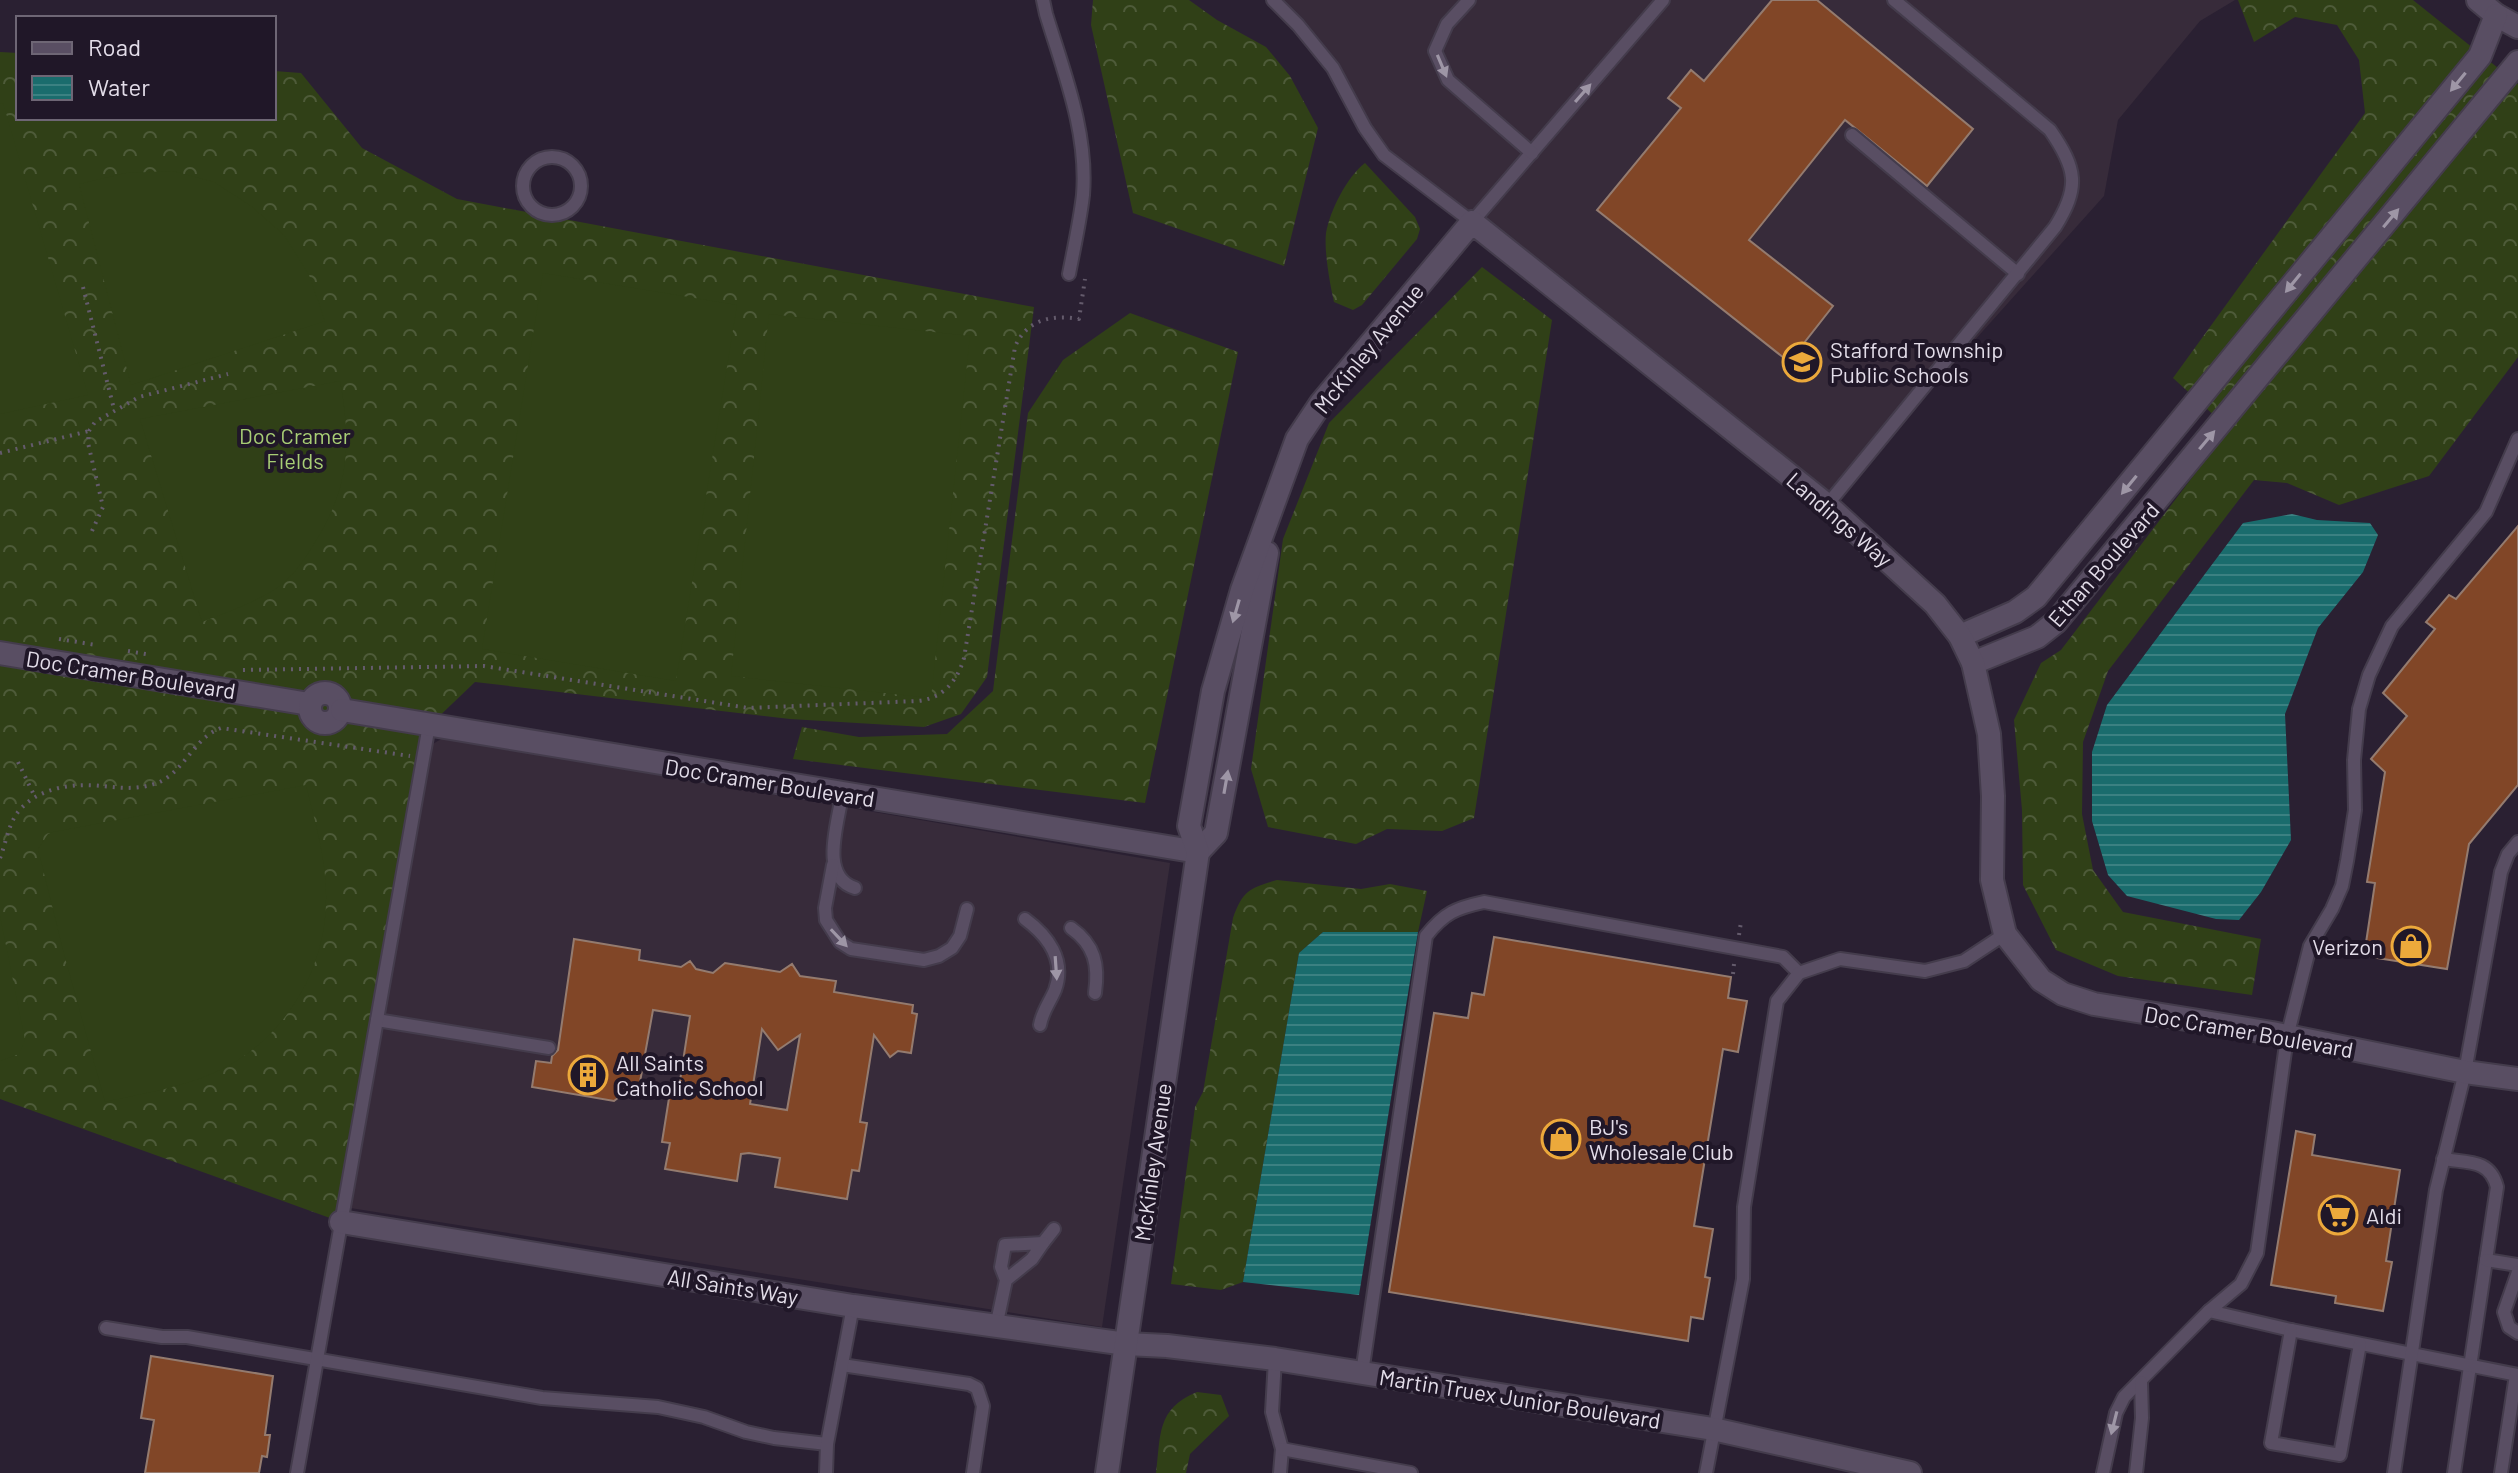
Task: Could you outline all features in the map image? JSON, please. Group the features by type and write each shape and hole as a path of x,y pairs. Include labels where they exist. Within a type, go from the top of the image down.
{"street":[{"path":"2478,0 2518,27"},
{"name":"Ethan Boulevard","path":"1960,636 2015,612 2036,597 2480,56 2496,15"},
{"name":"Ethan Boulevard","path":"1973,663 2037,637 2056,622 2518,62"},
{"name":"McKinley Avenue","path":"1107,1473 1198,852 1189,826 1213,691 1242,590 1297,439 1321,403 1472,222"},
{"name":"Landings Way","path":"1472,222 1827,505 1935,604 1960,636 1973,663 1989,734 1993,796 1992,880 2005,934"},
{"path":"2330,239 2354,263"},
{"path":"2155,452 2181,472"},
{"name":"McKinley Avenue","path":"1198,852 1216,833 1280,484"},
{"name":"Doc Cramer Boulevard","path":"0,653 309,704 310,712 320,722 332,722 342,710 1198,852"},
{"name":"Doc Cramer Boulevard","path":"2005,934 2041,980 2063,994 2094,1004 2518,1079"},
{"name":"All Saints Way","path":"341,1222 853,1306 1126,1344"},
{"name":"Martin Truex Junior Boulevard","path":"1126,1344 1275,1359 1713,1429 1910,1473"}],"lane":[{"path":"1043,0 1073,97 1080,133 1083,194 1069,274"},
{"path":"1273,0 1333,68 1365,128 1384,155 1472,222 1663,0"},
{"path":"1469,0 1447,24 1435,51 1448,80 1532,153"},
{"path":"1827,505 2018,274 2070,204 2073,181 2067,154 2050,130 1894,0"},
{"path":"1852,135 2018,274"},
{"path":"561,158 577,171 581,191 572,208 554,216 543,215 528,203 523,184 531,166 539,160 561,158"},
{"path":"2103,1473 2116,1413 2124,1397 2209,1311 2241,1284 2257,1253 2287,1037 2310,946 2342,886 2355,810 2354,760 2359,709 2369,675 2392,626 2486,512 2518,439"},
{"path":"297,1473 429,725"},
{"path":"842,795 825,908 826,920 840,942 851,949 924,960 952,948 960,936 967,909"},
{"path":"2394,1473 2436,1190 2465,1072 2501,872 2508,854 2518,842"},
{"path":"833,865 844,885 855,888"},
{"path":"1362,1373 1426,936 1440,918 1461,907 1484,902 1783,957 1799,973"},
{"path":"1025,919 1043,932 1053,947 1058,967 1056,986 1040,1025"},
{"path":"1071,928 1084,937 1093,952 1098,970 1095,993"},
{"path":"1706,1473 1743,1279 1744,1207 1777,1001 1799,973 1840,959 1925,971 1964,961 2005,934"},
{"path":"377,1020 549,1048"},
{"path":"2443,1159 2485,1166 2494,1175 2497,1187 2454,1473"},
{"path":"1006,1280 1032,1259 1054,1229"},
{"path":"996,1327 1006,1280 1001,1267 1005,1245 1043,1243"},
{"path":"2486,1260 2518,1265"},
{"path":"2518,1272 2504,1312 2509,1327 2518,1333"},
{"path":"826,1473 827,1444 853,1306"},
{"path":"2209,1311 2517,1375 2501,1473"},
{"path":"106,1328 162,1337 187,1337 542,1398 658,1407 704,1417 746,1432 827,1444"},
{"path":"2291,1330 2271,1443 2340,1455 2360,1344"},
{"path":"1275,1359 1272,1412 1282,1449 1280,1473"},
{"path":"842,1365 969,1384 977,1388 983,1406 973,1473"},
{"path":"2136,1473 2142,1418 2141,1382"},
{"path":"1282,1449 1411,1473"}],"path":[{"path":"237,670 484,666 748,708 917,701 937,696 957,678 964,658 1015,347 1019,337 1038,322 1056,317 1079,319 1086,277"},
{"path":"83,287 114,409"},
{"path":"92,531 103,507 91,459 89,431 95,422 139,397 228,374"},
{"path":"0,453 89,431"},
{"path":"128,651 159,656"},
{"path":"0,858 18,812 35,797 60,787 83,784 140,789 160,782 172,774 209,733 221,728 424,758"},
{"path":"18,762 35,797"}],"shaded area":[{"name":"Stafford Township Public Schools","path":"1269,0 2235,0 2200,21 2118,120 2104,196 1827,505 1384,155 1342,86"},
{"path":"443,738 1170,863 1102,1327 344,1207 426,748"}],"green space":[{"path":"1093,0 1189,0 1217,20 1266,47 1290,76 1318,128 1284,266 1133,213 1091,25"},
{"path":"2238,0 2413,0 2518,84 2518,357 2429,476 2339,505 2287,483 2254,480 2108,671 2083,742 2082,814 2093,870 2123,912 2261,939 2252,995 2118,976 2056,950 2023,885 2022,810 2014,720 2041,663 2061,650 2229,429 2173,378 2365,113 2359,60 2337,25 2295,17 2254,42"},
{"name":"Doc Cramer Fields","path":"0,52 16,53 16,120 276,120 276,71 301,73 362,148 457,199 1034,307 987,677 961,714 924,727 790,719 475,682 430,725 341,1222 0,1099"},
{"path":"3,103 88,395 0,414 0,104"},
{"path":"1365,163 1415,217 1420,229 1417,239 1362,305 1353,310 1334,302 1326,233 1340,195"},
{"path":"173,171 214,182 251,206 284,235 309,275 325,321 131,385 79,184 126,173"},
{"path":"1482,267 1552,320 1474,818 1442,831 1387,829 1356,844 1268,827 1251,769 1283,539 1329,423"},
{"path":"543,273 737,305 676,681 482,649"},
{"path":"1130,313 1238,352 1145,803 793,759 802,727 859,737 947,734 993,691 1028,413 1063,360"},
{"path":"769,314 970,336 931,698 731,676"},
{"path":"340,381 346,426 344,467 334,506 324,526 302,562 281,585 253,602 202,622 140,419"},
{"path":"306,785 317,827 326,900 319,951 298,999 265,1039 245,1056 222,1069 179,1085 105,1102 38,849 48,834 53,832"},
{"path":"1277,880 1361,889 1390,884 1427,891 1418,932 1323,932 1299,953 1243,1282 1221,1290 1171,1284 1195,1107 1203,1092 1233,918 1244,896 1260,885"},
{"path":"0,916 25,1040 19,1054 0,1061"},
{"path":"1197,1392 1221,1395 1229,1416 1190,1454 1186,1473 1156,1473 1160,1435 1167,1415 1174,1406"}],"water":[{"path":"2292,514 2317,520 2370,523 2378,535 2363,572 2318,628 2285,714 2291,840 2261,892 2239,920 2216,919 2127,896 2108,875 2092,821 2092,752 2107,705 2243,523"},
{"path":"1323,932 1418,932 1359,1295 1243,1282 1299,953"}],"building":[{"path":"1772,0 1817,0 1973,129 1927,186 1845,120 1749,240 1833,306 1789,362 1597,210 1681,108 1668,98 1691,70 1704,81"},
{"path":"2518,526 2518,785 2469,844 2447,969 2364,956 2375,883 2367,882 2385,772 2371,759 2407,716 2383,693 2435,629 2426,622 2449,595 2456,599"},
{"name":"BJ's Wholesale Club","path":"1494,937 1731,977 1728,998 1747,1001 1738,1052 1723,1049 1694,1226 1713,1229 1705,1277 1710,1278 1703,1319 1691,1317 1688,1341 1389,1292 1434,1013 1468,1018 1472,993 1484,995"},
{"name":"All Saints Catholic School","path":"574,939 640,950 639,960 681,967 690,961 696,969 713,973 725,963 780,972 792,964 800,976 836,981 834,992 913,1005 912,1013 917,1014 911,1053 898,1051 890,1057 874,1035 860,1122 867,1123 859,1171 852,1170 847,1199 775,1187 780,1158 741,1154 737,1181 665,1169 670,1143 662,1142 670,1092 678,1094 690,1016 653,1010 638,1093 627,1091 614,1101 532,1087 536,1061 551,1063 552,1056 558,1050","holes":["762,1029 778,1050 800,1035 787,1110 750,1104"]},
{"name":"Aldi","path":"2296,1131 2315,1135 2312,1155 2400,1170 2386,1261 2392,1262 2383,1311 2335,1303 2336,1296 2271,1285"},
{"path":"151,1356 273,1376 265,1435 270,1435 267,1457 262,1456 259,1473 145,1473 154,1420 141,1418"}],"place":[{"name":"Stafford Township Public Schools","path":"1802,362"},
{"name":"Verizon","path":"2411,946"},
{"name":"All Saints Catholic School","path":"588,1075"},
{"name":"BJ's Wholesale Club","path":"1561,1139"},
{"name":"Aldi","path":"2338,1215"}]}
